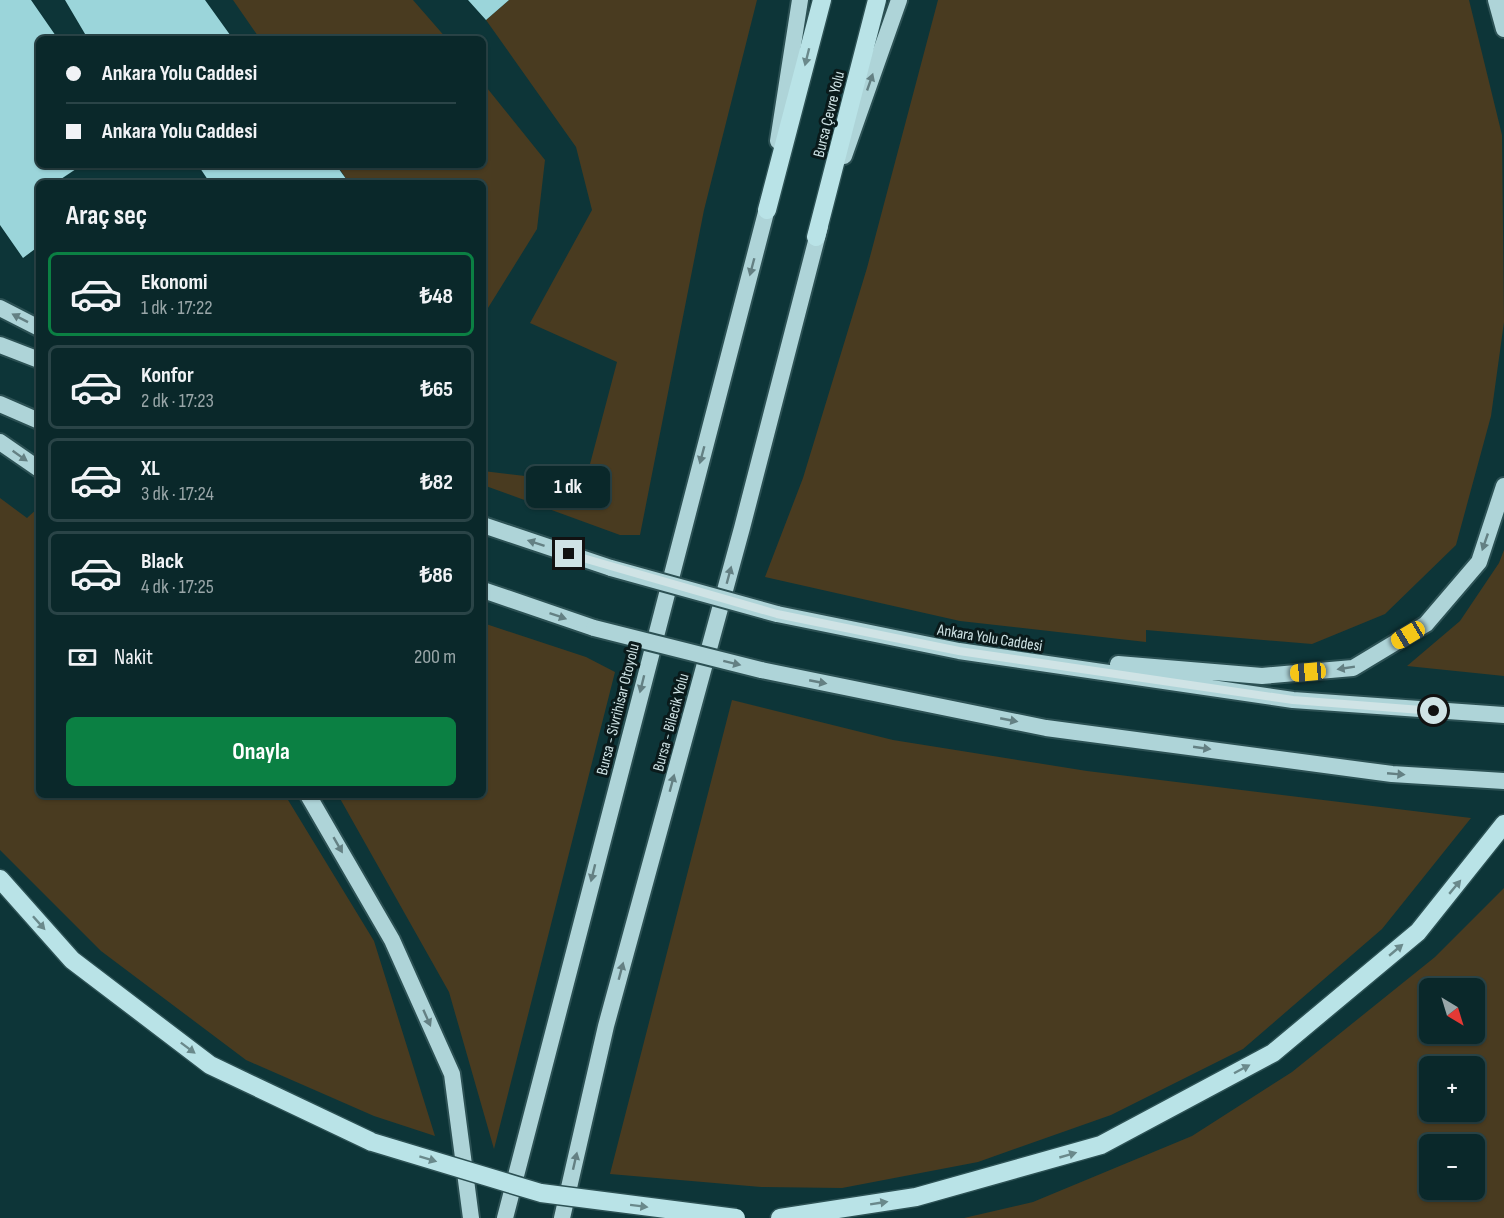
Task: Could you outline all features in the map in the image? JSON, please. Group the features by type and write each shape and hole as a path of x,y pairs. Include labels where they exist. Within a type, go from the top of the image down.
{"highway":[{"name":"Bursa - Sivrihisar Otoyolu","path":"505,1218 687,508 767,210 800,0"},
{"name":"Bursa Çevre Yolu","path":"767,210 822,0"},
{"name":"Bursa Çevre Yolu","path":"816,237 877,0"},
{"name":"Bursa - Bilecik Yolu","path":"562,1218 606,1026 739,539 816,237 899,0"},
{"path":"1497,0 1504,29"},
{"path":"0,308 36,326"},
{"path":"0,345 36,359"},
{"path":"0,404 36,421"},
{"path":"0,442 36,467"},
{"path":"959,651 1262,676 1353,668 1426,624 1479,561 1504,486"},
{"name":"Ankara Yolu Caddesi","path":"486,526 611,568 777,614 959,651 1293,700 1504,716"},
{"path":"486,591 594,628 761,670 1046,728 1392,774 1504,781"},
{"path":"310,798 392,940 452,1074 471,1218"},
{"path":"780,1218 916,1197 1101,1145 1273,1053 1418,932 1504,824"},
{"path":"0,879 72,960 210,1065 372,1142 541,1193 736,1218"}],"shaded area":[{"path":"233,0 413,0 444,36 258,36"},
{"path":"509,0 757,0 704,210 640,535 620,535 486,486 486,471 585,483 617,362 530,323 592,210 576,147 486,20"},
{"path":"938,0 1469,0 1502,135 1504,322 1491,416 1456,545 1385,614 1312,644 1146,630 1146,642 960,621 765,577 803,478 867,268"},
{"path":"486,87 545,160 537,229 486,311 486,180 347,180 339,168 486,168"},
{"path":"0,498 27,518 36,510 36,798 287,798 374,941 435,1136 374,1116 246,1060 101,951 0,850"},
{"path":"1504,550 1504,676 1407,666 1460,621 1499,563"},
{"path":"486,624 586,657 615,672 494,1149 449,992 340,798 486,798"},
{"path":"732,700 893,740 1087,771 1471,818 1382,929 1243,1049 1111,1115 978,1162 842,1188 761,1187 610,1174"},
{"path":"1504,888 1504,1218 964,1218 1033,1202 1192,1136 1292,1072 1435,957"}],"building":[{"path":"0,0 31,0 56,36 36,36 36,168 78,168 60,180 36,180 36,248 23,258 0,225"},
{"path":"65,0 205,0 231,36 86,36"},
{"path":"468,0 509,0 486,20"},
{"path":"200,168 338,168 347,180 208,180"}],"route":[{"path":"569,554 611,568 777,614 959,651 1293,700 1434,711"}]}
